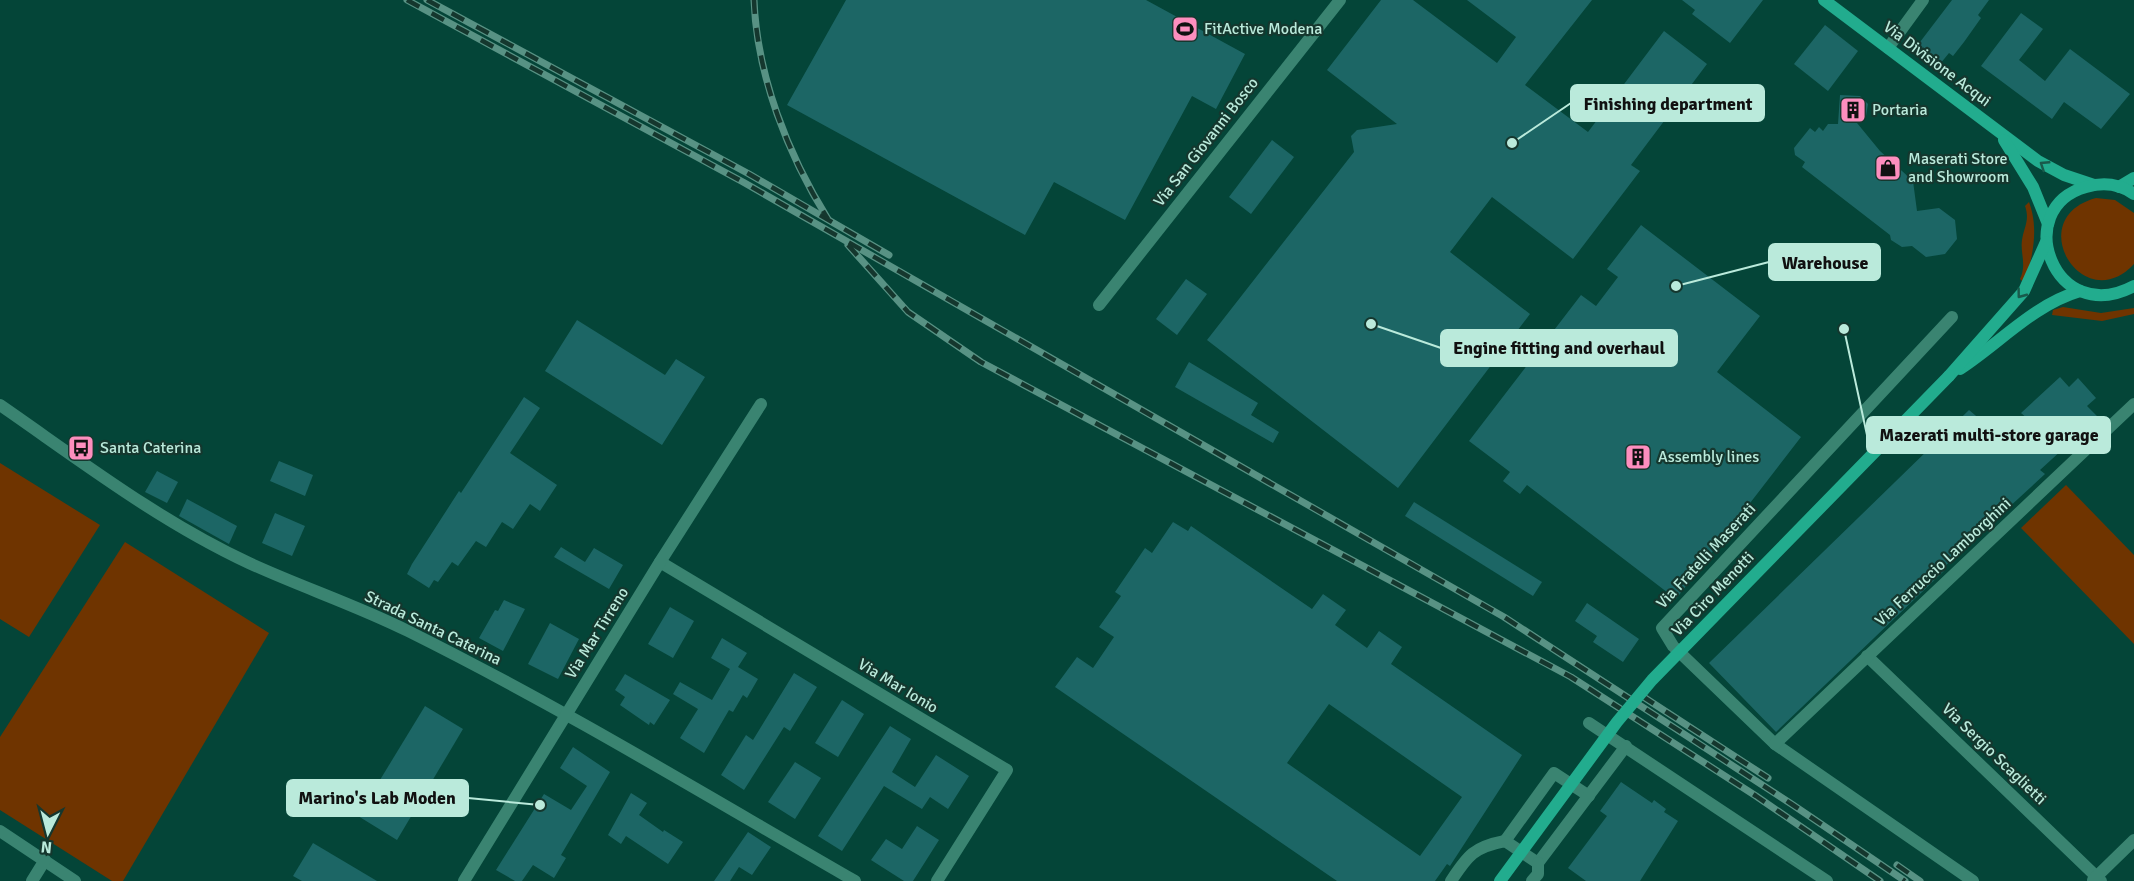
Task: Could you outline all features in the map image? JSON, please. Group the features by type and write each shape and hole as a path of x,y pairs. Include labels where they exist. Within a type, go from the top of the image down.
{"main road":[{"name":"Via Divisione Acqui","path":"1824,0 2052,170 2094,184 2119,187 2134,194"},
{"name":"Via Divisione Acqui","path":"2001,134 2033,188 2048,224"},
{"path":"2119,187 2134,178"},
{"path":"2094,184 2081,188 2065,198 2053,212 2048,224 2046,241 2049,257 2055,271 2066,283 2079,291 2093,295 2128,294 2134,286"},
{"name":"Via Ciro Menotti","path":"1500,881 1617,722 1652,680 1949,376 2024,291 2046,241"},
{"name":"Via Ciro Menotti","path":"1949,376 1979,357 2039,308 2057,298 2079,291"}],"street":[{"name":"Via San Giovanni Bosco","path":"1099,305 1340,0"},
{"path":"1888,48 1917,2"},
{"name":"Via Fratelli Maserati","path":"1952,317 1662,628 1673,646 1775,744 1973,881"},
{"name":"Via Mar Tirreno","path":"464,881 660,562 761,404"},
{"name":"Via Ferruccio Lamborghini","path":"1775,744 2134,404"},
{"name":"Strada Santa Caterina","path":"0,405 142,504 189,532 249,563 406,630 567,714 855,881"},
{"name":"Via Mar Ionio","path":"660,562 1007,770 937,881"},
{"name":"Via Sergio Scaglietti","path":"1867,656 2097,879"},
{"path":"1589,723 1827,881"},
{"path":"1505,841 1539,875 1589,796 1626,747"},
{"path":"1451,881 1468,856 1486,845 1505,841 1554,773 1589,796"},
{"path":"0,831 75,881"},
{"path":"2097,879 2134,840"},
{"path":"32,881 45,860"}],"shaded area":[{"path":"2096,198 2115,200 2134,213 2134,264 2115,278 2096,280 2080,273 2068,259 2062,242 2063,224 2074,209"},
{"path":"2029,202 2034,222 2034,243 2024,283 2020,279 2023,269 2022,245 2027,219 2025,206"},
{"path":"2063,307 2101,313 2134,308 2134,314 2102,321 2052,315 2053,310"},
{"path":"0,463 100,525 29,637 0,619"},
{"path":"2066,485 2134,555 2134,644 2021,528"},
{"path":"125,542 269,633 123,881 112,881 0,810 0,737"}],"building":[{"path":"846,0 1146,0 1245,54 1216,109 1192,96 1125,220 1054,182 1025,235 787,105"},
{"path":"1381,0 1413,0 1497,63 1516,37 1467,0 1592,0 1525,85 1588,132 1664,31 1707,64 1631,165 1640,171 1573,259 1492,197 1450,252 1530,314 1398,488 1207,340 1354,152 1351,136 1357,130 1397,124 1327,70"},
{"path":"1682,0 1763,0 1730,43 1692,14 1695,10"},
{"path":"1952,0 1989,0 1978,15 1981,18 1964,42 1953,56 1949,53 1940,64 1917,46"},
{"path":"2021,13 2043,29 2019,60 2045,81 2070,49 2130,94 2101,129 2064,102 2052,119 1981,66"},
{"path":"1825,25 1858,51 1828,91 1794,64"},
{"path":"1840,95 1860,96 1868,104 1866,116 1857,123 1880,151 1913,181 1917,211 1939,208 1955,220 1957,239 1945,254 1926,257 1912,246 1902,247 1891,240 1890,235 1802,167 1805,162 1795,155 1794,148 1810,128 1815,132 1819,127 1823,131 1828,124 1838,124"},
{"path":"1272,140 1294,157 1251,214 1229,197"},
{"name":"Assembly lines","path":"1641,225 1760,316 1717,372 1801,437 1676,599 1527,485 1520,494 1503,481 1510,472 1469,441 1581,295 1596,306 1618,277 1607,269"},
{"path":"1186,279 1207,294 1177,335 1156,319"},
{"path":"577,320 665,375 676,359 705,377 662,445 545,371"},
{"path":"1189,362 1258,403 1251,415 1279,432 1273,443 1175,387"},
{"path":"2060,377 2069,387 2078,378 2096,398 2087,406 2098,417 2040,470 2045,474 1943,568 1945,570 1776,732 1709,663 1969,410 2006,441 2029,420 2021,413"},
{"path":"524,397 540,408 510,453 557,485 540,511 530,504 513,529 502,522 486,547 476,541 458,566 452,562 438,582 434,580 429,588 407,574 459,491 461,493"},
{"path":"279,461 313,475 305,496 270,481"},
{"path":"157,471 178,482 167,503 145,492"},
{"path":"187,499 237,526 229,544 179,516"},
{"path":"1414,502 1542,582 1533,596 1405,516"},
{"path":"275,513 305,526 292,556 262,543"},
{"path":"1173,522 1188,531 1191,526 1312,609 1323,594 1346,610 1335,625 1367,648 1379,631 1402,647 1391,664 1522,755 1450,866 1447,864 1435,881 1337,881 1055,687 1077,657 1093,668 1114,637 1099,627 1121,596 1115,592 1145,548 1152,553","holes":["1329,704 1462,797 1420,856 1287,763"]},
{"path":"561,547 585,562 594,548 623,565 609,589 554,557"},
{"path":"504,600 525,609 503,651 479,638 495,610 498,611"},
{"path":"1587,603 1639,639 1623,662 1593,642 1597,636 1575,621"},
{"path":"670,607 694,621 673,658 648,644"},
{"path":"550,623 579,639 558,679 528,664"},
{"path":"722,638 747,653 738,667 758,679 747,698 743,695 733,712 729,710 704,753 680,738 698,709 673,694 680,682 712,700 730,669 711,658"},
{"path":"794,673 817,687 790,731 784,727 744,790 721,775 746,735 753,740"},
{"path":"625,674 670,700 654,725 650,722 649,725 620,705 625,697 615,690"},
{"path":"842,700 864,714 838,757 815,743"},
{"path":"425,706 463,729 397,840 358,816"},
{"path":"890,726 911,739 892,772 915,787 936,755 969,776 948,809 930,797 922,809 884,786 842,851 818,836"},
{"path":"573,747 610,772 561,855 566,858 554,878 533,865 522,881 515,881 496,870 544,794 571,810 587,786 560,768"},
{"path":"795,762 821,778 795,819 768,802"},
{"path":"1621,782 1652,803 1654,800 1666,809 1664,812 1678,821 1640,881 1586,881 1568,868 1607,816 1600,811"},
{"path":"631,793 647,803 639,815 663,832 664,830 683,842 668,864 626,836 621,844 608,835"},
{"path":"917,826 939,840 913,881 904,881 871,860 886,839 902,849"},
{"path":"748,832 771,847 752,875 739,867 730,881 714,881"},
{"path":"313,843 377,881 302,881 293,876"}],"railway":[{"path":"407,0 743,182 1504,617 1793,805 1905,881"},
{"path":"427,0 749,174 889,255"},
{"path":"754,0 761,57 777,114 800,168 828,219"},
{"path":"848,245 908,312 981,362 1571,677 1756,796 1880,881"},
{"path":"1642,696 1768,778"},
{"path":"1897,865 1920,881"}],"place":[{"name":"FitActive Modena","path":"1185,29"},
{"name":"Portaria","path":"1853,110"},
{"name":"Finishing department","path":"1512,143"},
{"name":"Maserati Store and Showroom","path":"1888,168"},
{"name":"Warehouse","path":"1676,286"},
{"name":"Engine fitting and overhaul","path":"1371,324"},
{"name":"Mazerati multi-store garage","path":"1844,329"},
{"name":"Santa Caterina","path":"81,448"},
{"name":"Assembly lines","path":"1638,457"},
{"name":"Marino's Lab Moden","path":"540,805"}]}
